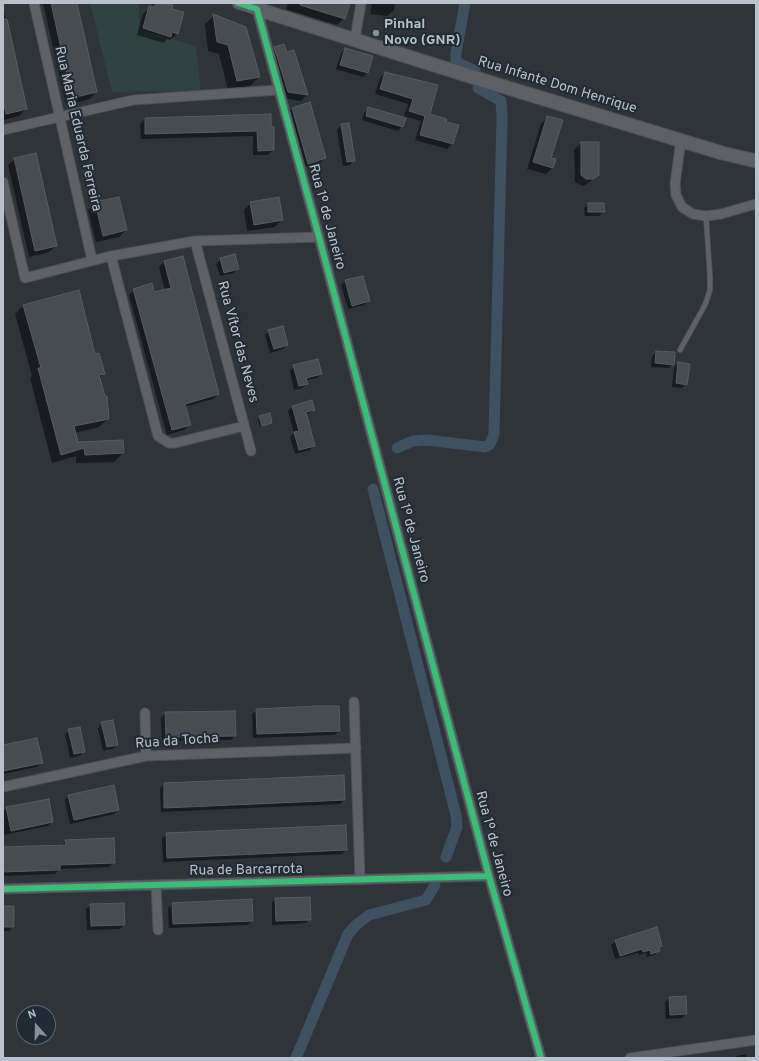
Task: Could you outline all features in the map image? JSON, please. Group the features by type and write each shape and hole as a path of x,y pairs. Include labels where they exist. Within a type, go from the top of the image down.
{"main road":[{"name":"Rua Infante Dom Henrique","path":"256,6 355,40 482,80 681,139 722,153 756,161"}],"street":[{"name":"Rua Maria Eduarda Ferreira","path":"34,3 92,260"},
{"name":"Rua Infante Dom Henrique","path":"238,3 256,6"},
{"path":"355,40 362,3"},
{"name":"Rua 1º de Janeiro","path":"256,6 278,90 320,237 489,876 541,1058"},
{"path":"3,130 133,100 278,90"},
{"path":"681,139 675,184 676,195 682,207 693,214 706,216 721,214 756,204"},
{"path":"3,182 25,278 92,260 195,241 320,237"},
{"name":"Rua Vítor das Neves","path":"195,241 251,451"},
{"path":"111,256 158,436 169,443 175,443 244,426"},
{"path":"354,702 360,880"},
{"path":"145,712 146,756"},
{"name":"Rua da Tocha","path":"3,787 146,756 356,748"},
{"name":"Rua de Barcarrota","path":"3,889 489,876"},
{"path":"156,885 158,930"},
{"path":"630,1058 756,1040"}],"lane":[{"path":"680,350 706,305 710,290 706,216"}],"green space":[{"path":"90,3 139,3 140,29 196,46 201,91 112,92"}],"building":[{"path":"51,3 77,3 97,92 72,98"},
{"path":"156,3 173,5 172,9 184,12 178,34 172,32 171,37 143,28 149,6 154,7"},
{"path":"300,3 350,3 345,19 300,5"},
{"path":"213,14 246,27 260,77 237,81 228,45 217,42"},
{"path":"3,19 7,19 27,109 6,114 3,100"},
{"path":"284,44 287,52 294,50 308,95 288,92 274,47"},
{"path":"345,48 373,56 368,73 340,65"},
{"path":"385,72 438,85 430,114 447,119 446,122 459,125 453,144 420,135 425,116 409,111 413,99 380,89"},
{"path":"310,102 326,158 308,164 292,108"},
{"path":"368,107 406,118 403,127 366,116"},
{"path":"271,114 271,127 274,127 274,150 258,151 257,131 145,134 145,118"},
{"path":"547,116 563,120 551,158 556,159 553,168 533,162"},
{"path":"349,123 355,161 347,162 341,124"},
{"path":"581,142 599,142 599,175 593,179 586,179 581,175"},
{"path":"36,153 57,246 35,251 14,158"},
{"path":"119,197 127,230 103,236 95,202"},
{"path":"279,197 283,220 254,225 250,202"},
{"path":"588,203 604,203 605,212 588,212"},
{"path":"235,254 239,269 224,273 220,258"},
{"path":"183,256 219,394 185,404 191,425 172,430 133,289 152,283 154,292 171,288 164,261"},
{"path":"363,276 370,301 352,306 345,280"},
{"path":"79,290 95,354 99,353 105,374 99,375 105,396 107,396 109,419 74,426 78,442 123,440 124,453 85,455 84,448 61,455 38,368 41,368 23,305"},
{"path":"283,326 288,345 274,349 268,330"},
{"path":"656,351 675,352 674,365 655,363"},
{"path":"318,359 322,374 306,378 308,384 299,386 293,365"},
{"path":"678,362 690,364 687,385 676,383"},
{"path":"312,400 315,410 306,412 315,446 299,450 294,432 299,431 292,406"},
{"path":"270,413 272,423 262,426 259,416"},
{"path":"339,706 340,731 257,734 256,709"},
{"path":"235,711 236,736 166,737 165,712"},
{"path":"113,720 118,745 107,747 101,722"},
{"path":"80,727 85,752 74,754 68,729"},
{"path":"37,738 43,763 3,771 3,745"},
{"path":"344,775 345,800 164,808 164,783"},
{"path":"114,785 119,810 74,820 68,795"},
{"path":"49,799 53,822 11,831 6,807"},
{"path":"346,825 347,850 167,858 166,833"},
{"path":"114,838 115,863 60,865 60,870 3,872 3,847 66,845 65,840"},
{"path":"310,897 311,920 276,921 275,898"},
{"path":"252,899 253,921 173,924 172,903"},
{"path":"124,903 125,925 91,926 90,904"},
{"path":"3,906 14,906 14,927 3,927"},
{"path":"657,927 662,946 659,947 660,951 651,954 650,950 643,952 642,949 620,956 615,940"},
{"path":"686,996 687,1014 670,1015 669,997"}],"waterway":[{"path":"465,3 456,53 456,62 475,71"},
{"path":"397,448 413,441 427,440 485,447 490,444 494,434 502,119 501,101 478,88"},
{"path":"373,489 456,815 457,827 446,857"},
{"path":"296,1058 348,934 356,925 369,915 426,900 435,885"}],"cycle path":[{"path":"238,3 257,9 489,876 541,1058"},
{"path":"3,889 489,876"}],"place":[{"name":"Pinhal Novo (GNR)","path":"376,33"}]}
